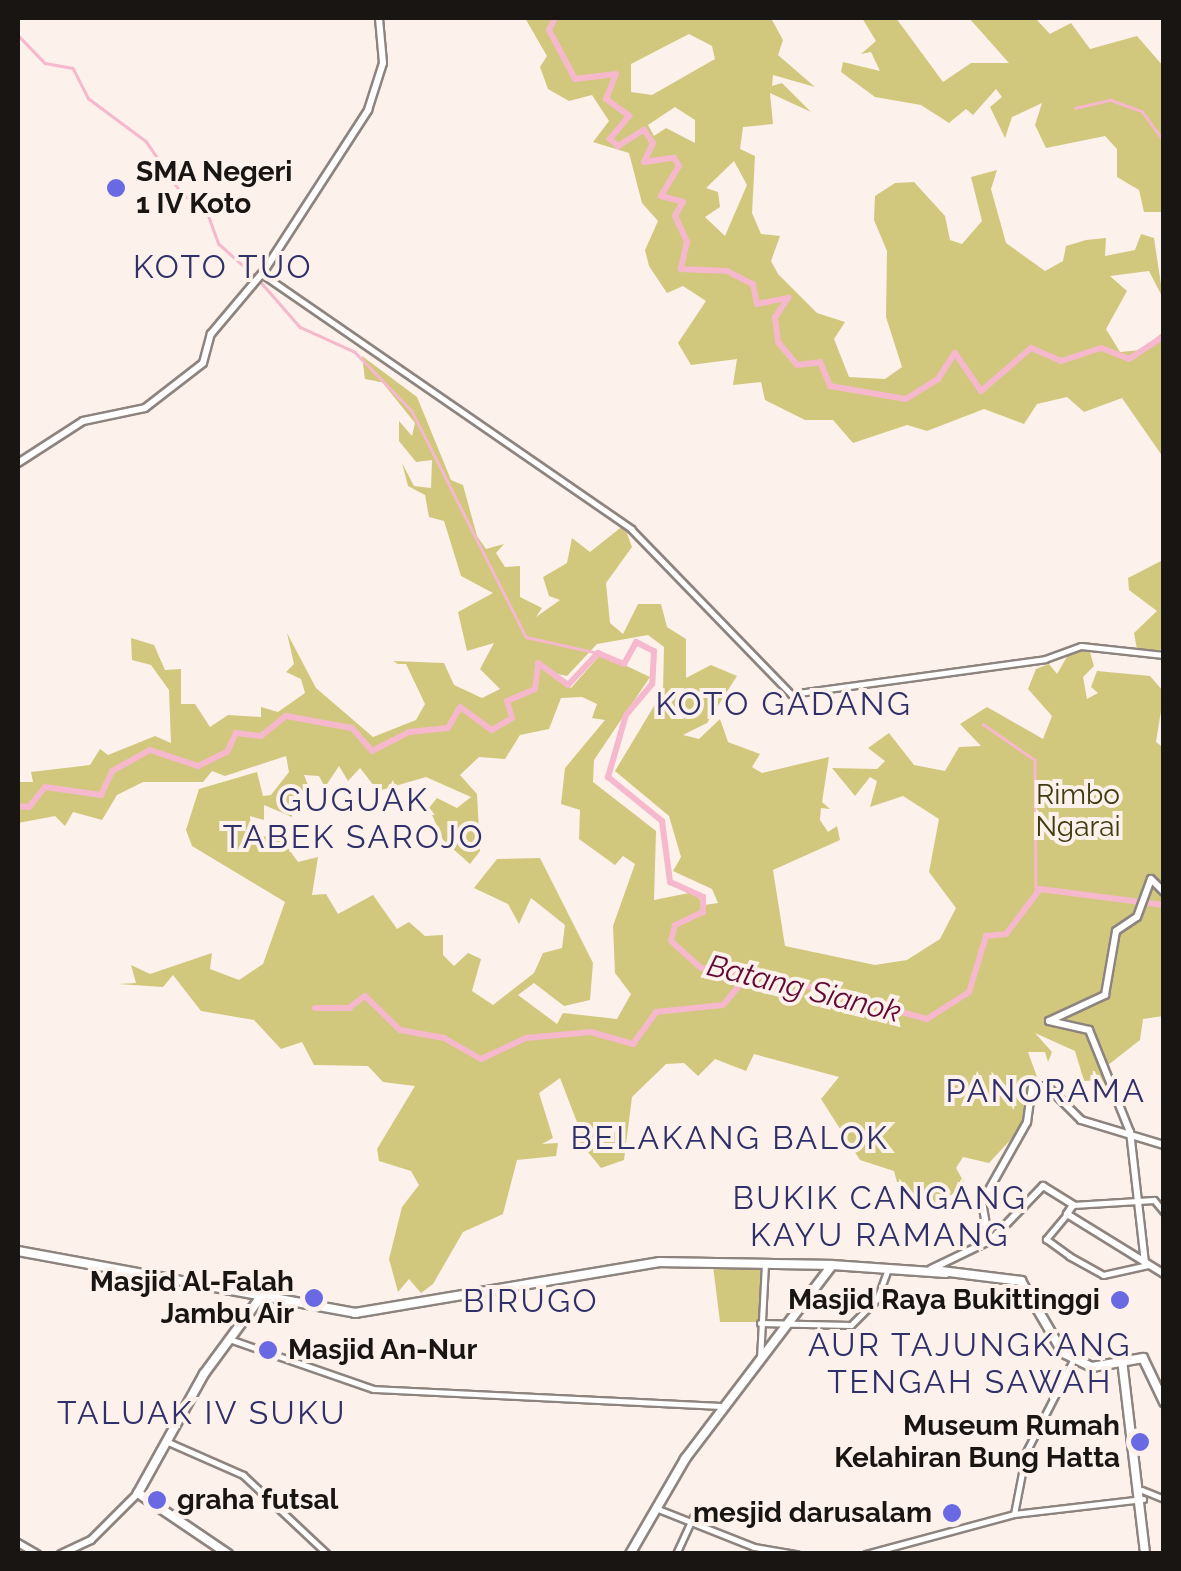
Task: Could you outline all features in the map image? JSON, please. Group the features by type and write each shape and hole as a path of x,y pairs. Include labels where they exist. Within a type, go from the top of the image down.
{"main road":[{"path":"18,462 83,421 136,412 178,389 262,274 368,110 384,60 379,18"},
{"path":"1147,1264 1145,1200 1130,1132 1089,1030 1049,1021 1105,995 1114,935 1140,908 1151,879 1164,892"},
{"path":"988,1239 986,1188 1026,1122 1032,1087 1047,1086 1082,1120 1164,1145"},
{"path":"936,1270 988,1239 1040,1186 1073,1205 1068,1214 1164,1274"},
{"path":"18,1250 368,1313 658,1262 832,1265 1000,1275 1015,1279 1073,1360 1150,1364 1164,1402"},
{"path":"630,1554 724,1406 832,1265"},
{"path":"61,1554 90,1540 137,1494 228,1339 262,1295"},
{"path":"1120,1360 1142,1494 1145,1554"},
{"path":"137,1494 225,1554"},
{"path":"18,1544 37,1554"}],"street":[{"path":"262,274 652,550 791,694 1051,658 1081,646 1164,655"},
{"path":"1073,1205 1145,1200 1164,1212"},
{"path":"1068,1214 1046,1239 1069,1256 1103,1275 1147,1264"},
{"path":"760,1362 765,1263"},
{"path":"761,1324 851,1325 882,1287 884,1268"},
{"path":"228,1339 376,1389 724,1406"},
{"path":"1014,1514 1026,1452 1073,1360"},
{"path":"168,1442 242,1475 327,1554"},
{"path":"866,1554 1014,1514 1142,1494 1164,1499"},
{"path":"657,1509 693,1517 742,1544 796,1554"},
{"path":"676,1554 693,1517"}],"green space":[{"path":"525,18 771,18 783,40 778,55 815,87 773,75 772,86 782,83 811,112 770,93 773,124 743,127 740,149 755,156 752,213 761,234 780,236 771,261 778,274 817,313 845,322 834,339 849,377 885,379 902,367 886,317 887,251 874,220 875,196 895,183 914,182 945,216 950,240 962,244 982,221 971,177 997,170 991,189 1006,243 1045,271 1063,261 1066,246 1106,238 1105,256 1135,250 1141,234 1154,238 1163,298 1149,271 1110,276 1127,291 1106,329 1120,352 1142,350 1163,332 1163,457 1122,398 1084,412 1067,397 1037,404 1024,424 984,409 927,431 907,425 853,443 833,420 805,420 765,400 761,382 733,385 737,359 691,365 678,343 706,301 683,286 667,293 649,266 645,250 658,221 642,203 629,153 593,142 609,121 592,95 569,101 548,89 540,67 547,56","holes":["689,34 712,46 715,59 652,95 631,92 631,64","675,107 695,120 695,143 666,128 654,136 648,125","734,161 747,185 725,236 705,217 720,207 718,192 706,188"]},
{"path":"862,18 896,18 943,82 971,63 1009,63 969,18 1035,18 1050,34 1071,23 1090,49 1137,36 1163,66 1163,212 1144,212 1139,190 1117,177 1117,149 1105,136 1046,148 1035,125 1042,103 1012,117 1005,138 990,107 1002,97 996,89 973,115 966,109 949,123 921,105 875,97 841,72 843,62 880,71 871,52 861,54 876,41"},
{"name":"Rimbo Ngarai","path":"362,356 417,397 451,480 463,485 477,536 486,549 504,544 496,553 505,567 520,566 520,597 542,608 536,617 560,600 549,596 543,577 567,563 572,538 590,552 624,525 632,547 606,583 610,623 623,634 638,604 661,604 667,627 686,639 686,678 711,665 737,676 707,723 683,735 699,739 720,719 728,742 760,754 752,767 762,773 829,757 822,802 830,809 821,808 820,820 828,832 837,826 840,840 773,870 785,946 875,965 907,960 940,939 956,908 929,872 939,819 903,796 870,807 877,781 870,777 855,796 832,768 877,769 885,761 868,748 889,733 914,765 945,771 959,747 981,746 960,724 987,707 1043,739 1052,716 1028,689 1036,669 1049,664 1057,674 1072,648 1089,649 1094,666 1083,677 1087,699 1098,693 1091,687 1097,671 1150,676 1164,692 1156,742 1164,748 1163,1016 1143,1019 1140,1040 1108,1065 1116,1103 1101,1093 1102,1080 1084,1081 1075,1051 1035,1033 1052,1052 1048,1062 1045,1052 1028,1052 1037,1077 1025,1093 1026,1123 989,1163 963,1157 956,1168 965,1184 939,1205 900,1193 894,1171 860,1160 821,1099 839,1077 754,1054 746,1071 715,1059 698,1076 684,1063 666,1064 632,1097 624,1160 601,1168 570,1130 577,1122 560,1078 539,1093 553,1138 542,1144 558,1143 556,1156 517,1160 503,1214 463,1232 433,1284 421,1293 409,1279 398,1292 389,1259 402,1207 419,1185 411,1171 379,1161 377,1149 415,1086 383,1082 368,1066 314,1065 302,1042 281,1049 254,1020 201,1011 173,975 163,987 118,984 136,983 131,965 150,974 212,953 210,969 239,980 263,964 285,902 192,846 186,830 199,789 257,772 263,796 271,795 289,772 286,756 225,776 212,771 203,782 143,782 117,795 102,820 73,812 65,826 55,816 18,823 18,782 33,782 31,772 90,765 100,749 108,755 155,736 171,743 169,690 151,665 132,660 131,638 154,645 165,670 181,669 181,704 195,704 210,727 228,715 261,717 261,707 278,712 305,693 301,679 286,672 294,664 287,633 316,688 373,737 416,720 425,704 406,664 393,661 444,663 454,685 482,698 500,689 480,669 494,643 467,651 458,612 493,593 461,576 444,521 429,517 425,495 408,486 402,463 414,486 431,488 432,460 416,462 399,441 399,421 412,436 415,423 382,382 365,379","holes":["648,635 664,647 663,691 615,771 669,816 681,857 673,871 712,889 718,903 704,905 694,892 654,900 656,831 593,782 594,760 650,677 601,654 571,688 553,673 567,676 597,644","582,697 597,704 592,718 605,720 565,768 561,804 580,810 579,839 615,865 623,856 635,864 613,926 615,973 631,994 617,1019 563,1013 557,1024 518,995 534,983 564,1006 590,1000 593,963 540,858 497,859 474,888 508,904 519,924 531,898 565,925 562,948 543,953 534,973 493,1005 472,991 481,959 468,953 454,966 443,955 443,935 425,936 409,922 397,929 373,895 338,914 326,894 312,895 318,857 298,862 280,837 251,836 250,816 264,820 264,805 292,817 291,797 310,790 304,775 319,776 325,787 339,766 348,781 360,768 378,791 426,777 471,797 457,808 437,798 429,808 443,840 470,864 480,851 477,794 460,775 479,757 505,759 520,735 549,729 561,698"]},
{"path":"1163,560 1163,649 1138,655 1134,633 1157,611 1129,590 1128,578"},
{"path":"713,1266 760,1266 760,1322 720,1322"}],"waterway":[{"path":"555,18 549,30 575,79 616,74 606,99 629,116 610,139 618,146 644,130 653,143 644,162 674,158 679,166 661,196 683,202 675,216 687,242 681,269 727,271 753,284 757,304 788,298 775,317 778,342 797,365 820,362 830,386 906,399 938,379 955,353 981,391 1031,348 1061,361 1101,348 1129,359 1164,336"},
{"path":"18,35 45,63 73,68 88,98 146,141 182,194 206,209 219,244 255,276"},
{"path":"1075,108 1111,100 1142,111 1164,141"},
{"path":"260,281 300,327 355,352 412,411 526,637 598,653"},
{"name":"Batang Sianok","path":"18,806 29,807 45,787 101,795 112,771 150,750 198,766 227,752 236,733 261,736 286,716 352,728 372,751 409,732 448,728 460,707 492,730 512,718 507,701 535,689 538,663 568,685 598,653 624,664 636,642 654,651 652,684 626,715 608,777 662,821 670,882 703,897 703,912 675,925 671,941 701,968 774,977 927,1019 969,992 986,936 1006,934 1040,889 1164,905"},
{"path":"983,724 1035,760 1036,892"},
{"path":"315,1008 349,1008 365,996 400,1030 444,1038 481,1059 526,1038 591,1032 633,1044 656,1012 723,1005 744,980"}],"place":[{"name":"SMA Negeri 1 IV Koto","path":"116,188"},
{"name":"Masjid Al-Falah Jambu Air","path":"314,1298"},
{"name":"Masjid Raya Bukittinggi","path":"1120,1300"},
{"name":"Masjid An-Nur","path":"268,1350"},
{"name":"Museum Rumah Kelahiran Bung Hatta","path":"1140,1442"},
{"name":"graha futsal","path":"157,1500"},
{"name":"mesjid darusalam","path":"952,1513"}],"district":[{"name":"KOTO TUO","path":"223,267"},
{"name":"KOTO GADANG","path":"784,704"},
{"name":"GUGUAK TABEK SAROJO","path":"354,820"},
{"name":"PANORAMA","path":"1046,1091"},
{"name":"BELAKANG BALOK","path":"730,1138"},
{"name":"BUKIK CANGANG KAYU RAMANG","path":"880,1218"},
{"name":"BIRUGO","path":"531,1301"},
{"name":"AUR TAJUNGKANG TENGAH SAWAH","path":"970,1364"},
{"name":"TALUAK IV SUKU","path":"202,1413"}]}
